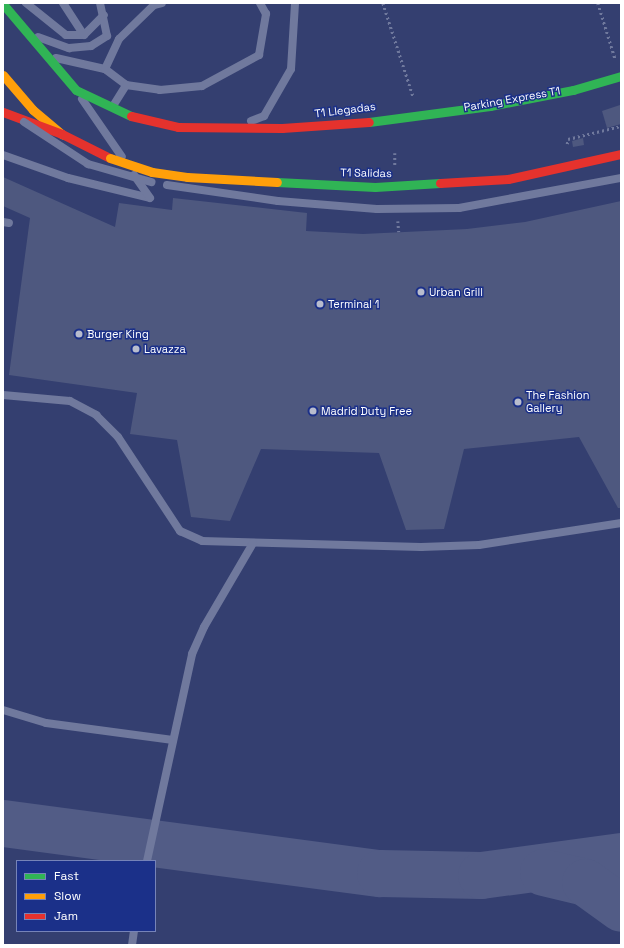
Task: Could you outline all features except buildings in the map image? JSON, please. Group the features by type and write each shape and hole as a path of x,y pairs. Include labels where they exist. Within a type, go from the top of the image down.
{"main road":[{"name":"T1 Llegadas","path":"3,4 43,55 76,90 112,110 138,120 178,127 241,125 282,128 358,123 490,106 573,90 621,76"},
{"path":"3,75 33,110 62,134"},
{"name":"Parking Express T1","path":"527,110 614,89"},
{"path":"3,112 24,122 62,134"},
{"name":"Parking Express T1","path":"358,123 376,128 481,118"},
{"name":"T1 Salidas","path":"62,134 110,158 152,172 187,177 375,187 508,179 621,154"}],"lane":[{"path":"26,3 66,35 84,35 104,15"},
{"path":"63,3 84,35"},
{"path":"26,33 69,48 91,46 107,36 104,15 100,3"},
{"path":"105,69 119,39 154,5 162,3"},
{"path":"43,55 105,69 126,85 160,90 202,86 259,55 266,14 260,3"},
{"path":"241,125 264,116 291,70 295,3"},
{"path":"112,110 126,85"},
{"path":"3,154 68,178 150,198 76,90"},
{"path":"7,103 24,122 64,151 115,174 278,200 377,209 459,208 621,178"},
{"path":"3,395 54,398 84,407 118,437 180,531 202,541 366,547 478,545 621,523"},
{"path":"147,860 192,654 204,627 253,543"},
{"path":"3,710 46,723 173,740"},
{"path":"132,945 134,932"}],"path":[{"path":"383,3 415,102"},
{"path":"598,3 621,76"},
{"path":"569,144 568,139 621,126"}],"taxiway":[{"path":"3,823 380,873 481,875 621,856"},
{"path":"543,872 585,882 621,908"}],"traffic: fast":[{"path":"3,4 76,90 131,116"},
{"path":"369,122 490,106 573,90 621,76"},
{"path":"277,182 375,187 440,183"}],"traffic: slow":[{"path":"3,75 33,110 62,134"},
{"path":"110,158 152,172 187,177 277,182"}],"traffic: jam":[{"path":"3,112 62,134 110,158"},
{"path":"131,116 178,127 282,128 369,122"},
{"path":"440,183 508,179 621,154"}],"place":[{"name":"Urban Grill","path":"421,292"},
{"name":"Terminal 1","path":"320,304"},
{"name":"Burger King","path":"79,334"},
{"name":"Lavazza","path":"136,349"},
{"name":"The Fashion Gallery","path":"518,402"},
{"name":"Madrid Duty Free","path":"313,411"}]}
